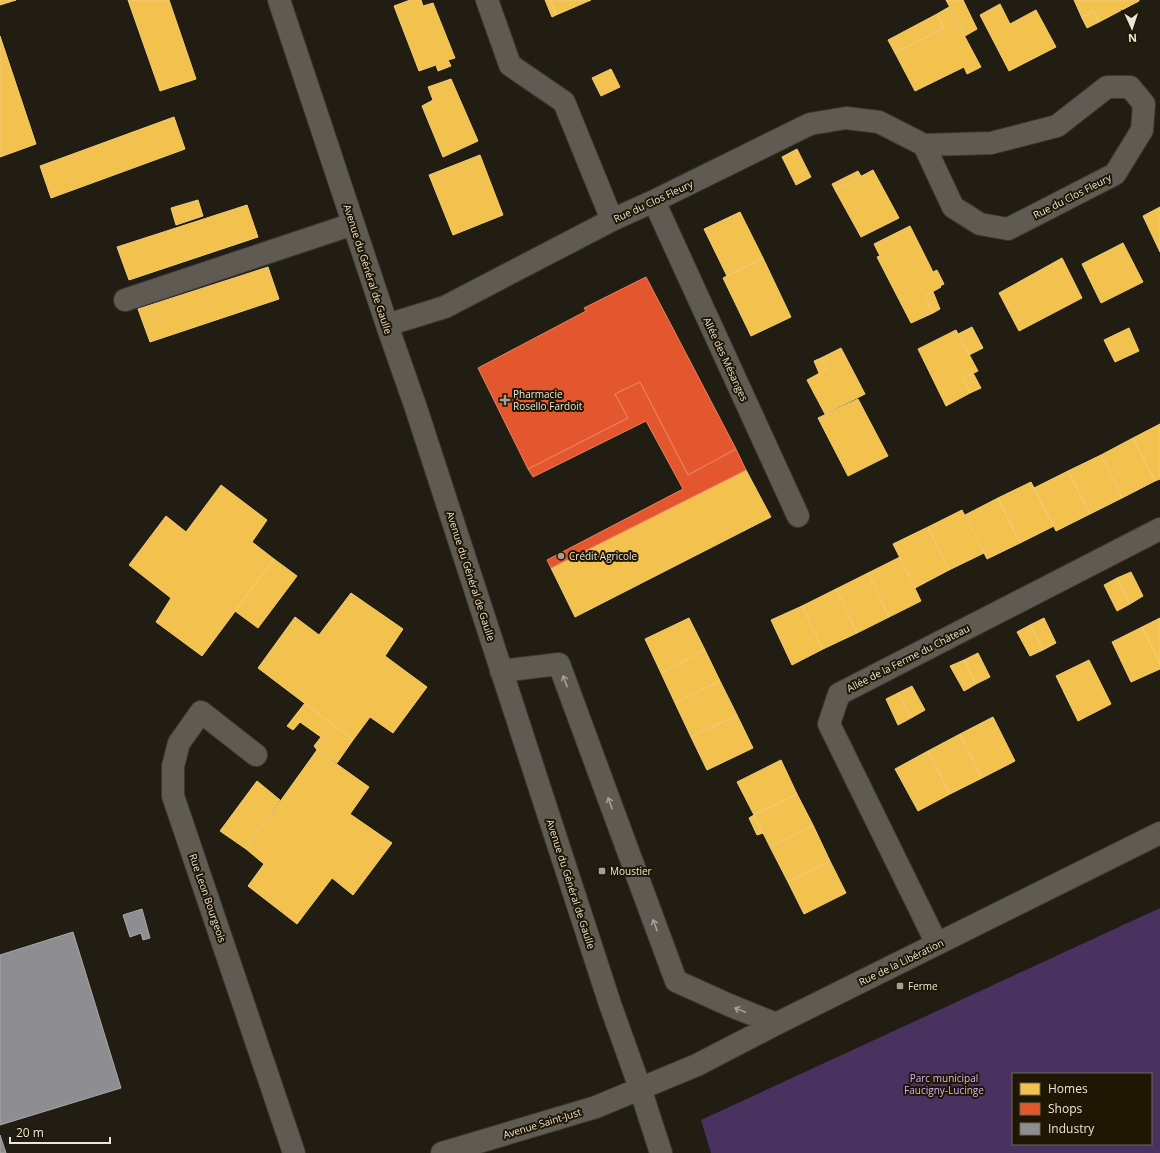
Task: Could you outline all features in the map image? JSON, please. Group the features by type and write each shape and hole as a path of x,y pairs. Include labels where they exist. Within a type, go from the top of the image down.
{"street":[{"name":"Avenue du Général de Gaulle","path":"279,0 421,423 610,1004 661,1153"},
{"path":"487,0 510,65 564,102 612,220"},
{"name":"Rue du Clos Fleury","path":"387,325 445,307 612,220 654,201 810,124 846,118 879,122 924,145 991,143 1057,126 1107,87 1130,87 1144,104 1142,130 1115,174 1008,230 980,224 953,207 924,145"},
{"name":"Allée des Mésanges","path":"654,201 798,516"},
{"path":"126,300 353,224"},
{"name":"Allée de la Ferme du Château","path":"937,944 829,724 838,694 1160,528"},
{"path":"501,671 559,664 676,981 776,1024"},
{"name":"Rue Leon Bourgeois","path":"256,756 201,712 179,743 173,766 173,796 294,1153"},
{"name":"Rue de la Libération","path":"640,1088 697,1066 776,1024 1160,833"},
{"name":"Avenue Saint-Just","path":"442,1153 596,1107 640,1088"}],"green space":[{"name":"Parc municipal Faucigny-Lucinge","path":"1160,908 1160,1153 711,1153 701,1120"}],"building: Homes":[{"path":"0,0 16,0 0,5"},
{"path":"128,0 169,0 196,79 160,91"},
{"path":"410,0 421,0 423,6 433,3 455,58 448,60 451,66 438,71 436,65 419,71 394,6"},
{"path":"545,0 550,0 556,15 552,17"},
{"path":"550,0 591,0 556,15"},
{"path":"946,0 963,0 977,29 965,36"},
{"path":"1074,0 1139,1 1099,22 1094,11 1082,18"},
{"path":"1000,4 1010,24 1036,10 1056,47 1009,71 980,15"},
{"path":"949,7 981,67 967,74 964,67 915,91 895,53 944,28 937,14"},
{"path":"1094,11 1099,22 1087,28 1082,18"},
{"path":"937,14 944,28 895,53 888,40"},
{"path":"0,36 36,144 0,157"},
{"path":"611,69 620,87 601,96 592,78"},
{"path":"451,79 478,141 443,157 422,106 433,100 428,87"},
{"path":"174,117 185,149 51,198 40,166"},
{"path":"797,149 811,177 796,185 782,157"},
{"path":"480,155 503,215 453,235 429,175"},
{"path":"873,170 899,218 861,237 835,190"},
{"path":"858,171 861,176 835,190 832,184"},
{"path":"198,200 203,216 176,225 171,208"},
{"path":"247,205 258,237 129,280 117,247"},
{"path":"1160,207 1160,252 1143,216"},
{"path":"740,212 763,258 727,276 704,229"},
{"path":"910,226 933,272 937,270 944,284 925,296 933,313 911,323 877,257 880,256 874,244"},
{"path":"1123,243 1143,282 1101,303 1082,264"},
{"path":"763,258 791,317 751,336 723,278"},
{"path":"1062,258 1082,298 1019,331 999,293"},
{"path":"268,267 279,299 150,342 138,309"},
{"path":"933,292 940,309 933,313 925,296"},
{"path":"972,327 983,348 969,355 958,334"},
{"path":"1129,328 1139,351 1115,362 1104,340"},
{"path":"956,330 978,371 963,378 970,393 946,406 918,349"},
{"path":"841,348 865,394 825,414 807,380 827,369 821,358"},
{"path":"821,358 827,369 819,373 814,361"},
{"path":"973,373 981,388 970,393 963,378"},
{"path":"858,399 888,456 848,476 818,418"},
{"path":"1160,424 1160,479 1155,481 1133,438"},
{"path":"1133,438 1155,481 1122,498 1101,455"},
{"path":"1101,455 1122,498 1090,514 1068,471"},
{"path":"746,470 771,517 575,617 551,568"},
{"path":"1068,471 1090,514 1056,531 1034,488"},
{"path":"1031,482 1054,526 1020,543 998,498"},
{"path":"221,485 267,520 252,542 274,559 202,656 156,622 171,598 129,565 166,516 186,532"},
{"path":"998,498 1020,543 987,559 965,515"},
{"path":"962,510 984,553 949,570 928,527"},
{"path":"928,527 949,570 915,588 893,544"},
{"path":"900,557 921,601 889,617 868,573"},
{"path":"274,559 297,576 258,628 235,611"},
{"path":"1131,572 1143,596 1130,604 1117,578"},
{"path":"868,573 889,617 857,633 836,589"},
{"path":"1117,578 1130,604 1117,611 1104,585"},
{"path":"836,589 857,633 823,649 802,606"},
{"path":"351,593 403,629 385,656 427,687 393,733 370,717 353,740 258,668 295,617 319,635"},
{"path":"802,606 823,649 792,665 771,620"},
{"path":"689,618 705,650 661,673 645,639"},
{"path":"1044,618 1056,643 1043,650 1030,625"},
{"path":"1160,618 1160,663 1142,627"},
{"path":"1030,625 1043,650 1030,656 1017,632"},
{"path":"1142,627 1160,663 1160,669 1131,682 1112,642"},
{"path":"705,650 720,681 675,703 661,673"},
{"path":"978,653 990,677 976,684 964,660"},
{"path":"964,660 976,684 964,691 950,666"},
{"path":"1089,660 1111,704 1078,721 1056,676"},
{"path":"720,681 737,715 691,737 675,703"},
{"path":"912,686 925,710 911,718 898,693"},
{"path":"898,693 911,718 898,725 886,699"},
{"path":"305,703 353,740 337,763 317,750 314,746 321,737 300,722 293,730 287,726"},
{"path":"737,715 753,748 707,770 691,737"},
{"path":"993,717 1015,761 982,778 960,734"},
{"path":"960,734 982,778 950,794 928,751"},
{"path":"317,750 369,787 350,814 392,843 353,895 332,878 297,924 248,886 264,864 246,849"},
{"path":"928,751 950,794 918,811 895,769"},
{"path":"781,760 797,794 754,815 737,782"},
{"path":"257,781 280,800 246,849 220,831"},
{"path":"797,794 813,825 770,847 754,815"},
{"path":"754,815 763,833 757,835 749,818"},
{"path":"813,825 830,861 788,882 770,847"},
{"path":"830,861 846,893 804,914 788,882"}],"building: Shops":[{"path":"646,277 736,449 688,475 640,382 615,394 628,418 528,469 478,368 586,311 584,308"},
{"path":"640,382 688,475 736,449 746,470 551,568 547,560 683,489 646,421 533,477 528,469 628,418 615,394"}],"building: Industry":[{"path":"142,909 150,938 143,940 141,933 130,937 123,915"},
{"path":"73,932 121,1088 0,1125 0,955"},
{"path":"0,1135 6,1153 0,1153"}],"place":[{"name":"Pharmacie Rosello Fardoit","path":"505,400"},
{"name":"Crédit Agricole","path":"561,556"},
{"name":"Moustier","path":"602,871"},
{"name":"Ferme","path":"900,986"}]}
